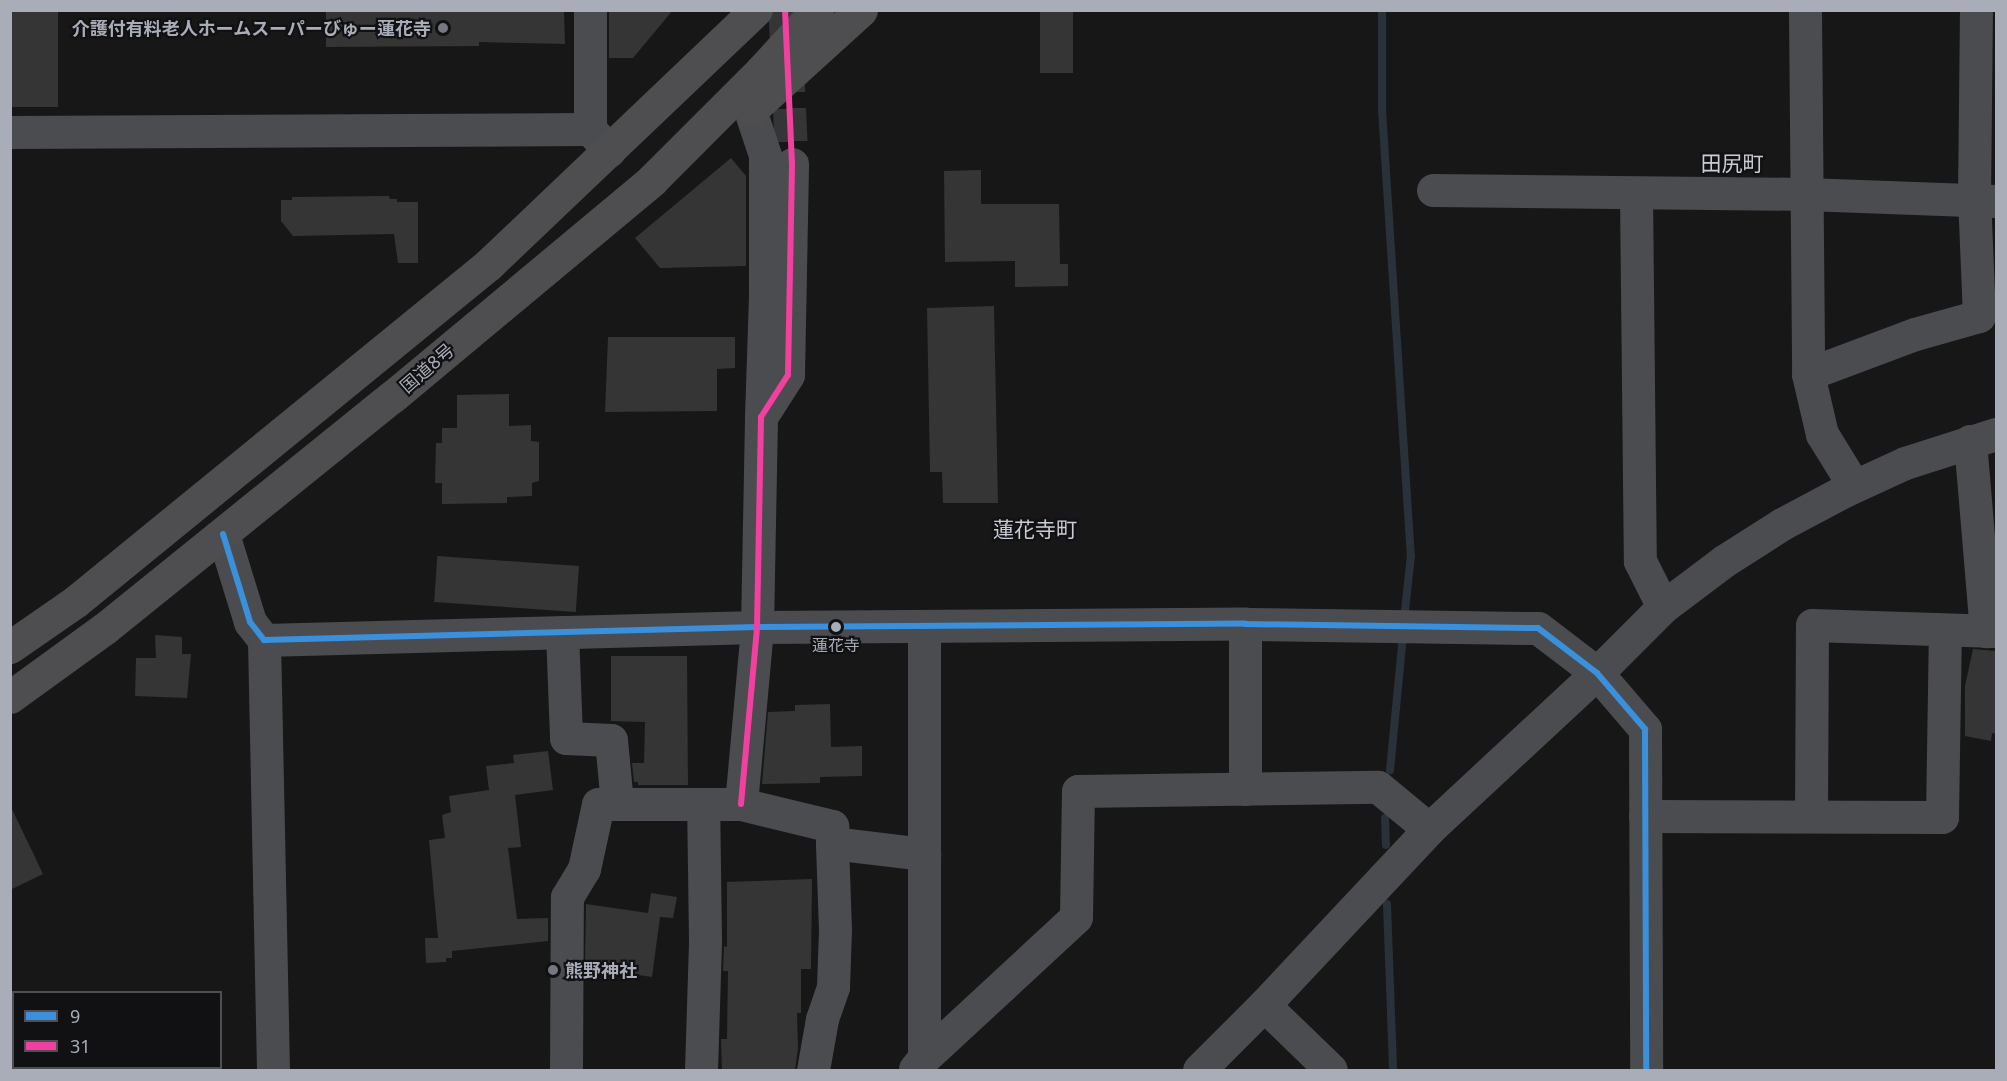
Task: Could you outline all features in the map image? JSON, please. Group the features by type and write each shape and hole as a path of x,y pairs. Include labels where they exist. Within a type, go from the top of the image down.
{"highway":[{"path":"666,98 740,10"},
{"path":"10,647 83,595 479,272 599,140 666,98 756,10"},
{"name":"国道8号","path":"10,697 104,629 223,534 392,397 652,180 761,71 817,10"},
{"path":"652,180 750,110 861,10"}],"street":[{"path":"10,132 599,140 590,10"},
{"path":"1805,10 1808,374 1822,434 1854,486"},
{"path":"1808,374 1915,334 1979,316 1985,200 1986,85 1976,10"},
{"path":"741,804 757,627 760,417 765,296 765,155 750,110"},
{"path":"760,417 788,375 792,164"},
{"path":"1433,190 1806,194 1985,200"},
{"path":"1636,193 1640,561 1664,607"},
{"path":"1199,1071 1429,829 1597,673 1664,607 1724,561 1782,524 1854,486 1905,463 1983,438 1991,631 1812,625 1811,816"},
{"path":"223,534 250,622 264,640 273,1071"},
{"path":"1245,624 1245,789"},
{"path":"264,640 757,627 1399,624 1538,628 1597,673 1645,729 1646,1071"},
{"path":"919,1064 924,854 924,626"},
{"path":"1645,816 1942,817 1945,630"},
{"path":"562,632 566,738 611,740 617,804"},
{"path":"919,1064 1076,917 1078,791 1378,787 1429,829"},
{"path":"566,1071 567,897 584,869 598,804 741,804 832,826 835,930 833,987 822,1019 813,1071"},
{"path":"701,1071 705,940 703,804"},
{"path":"832,843 924,854"},
{"path":"1264,1005 1331,1071"}],"building":[{"path":"10,10 58,10 58,107 10,107"},
{"path":"326,10 564,10 565,44 479,42 479,46 326,47"},
{"path":"609,10 673,10 633,58 609,58"},
{"path":"1040,10 1073,10 1073,73 1040,73"},
{"path":"731,158 746,176 746,266 660,268 635,238"},
{"path":"981,170 981,204 1059,204 1060,264 1068,264 1068,286 1015,287 1015,261 945,262 944,171"},
{"path":"389,196 390,199 397,199 397,202 418,202 418,263 398,263 394,234 293,236 281,221 281,200 292,200 292,197"},
{"path":"994,306 998,503 943,503 942,472 930,472 927,308"},
{"path":"608,337 735,337 735,368 717,369 717,411 605,412"},
{"path":"509,394 509,426 531,425 531,441 539,442 539,481 532,483 532,496 507,497 507,503 442,504 442,483 435,483 436,443 442,443 442,428 457,428 457,395"},
{"path":"437,556 579,566 576,612 434,602"},
{"path":"155,635 182,637 182,654 191,654 187,698 135,696 136,658 156,658"},
{"path":"1973,649 1996,651 1996,734 1992,733 1991,741 1965,736 1965,686"},
{"path":"611,656 687,656 688,785 638,785 638,782 634,782 632,763 644,763 645,722 611,721"},
{"path":"830,704 831,747 862,746 862,776 820,777 820,783 762,784 768,712 795,711 795,705"},
{"path":"548,751 553,790 515,795 521,847 508,848 517,919 548,918 548,941 452,951 452,958 446,958 446,962 426,963 425,938 438,938 429,840 445,838 442,815 451,812 449,796 489,790 486,766 514,763 513,755"},
{"path":"10,805 43,874 10,890"},
{"path":"812,879 811,969 801,969 801,1013 797,1013 798,1048 795,1071 722,1071 721,1039 727,1039 728,971 723,971 724,946 727,947 727,882"},
{"path":"651,893 677,897 673,918 660,917 652,977 631,974 631,970 585,964 586,904 648,913"}],"waterway":[{"path":"1382,10 1382,110 1411,555 1404,620"},
{"path":"1390,770 1403,635"},
{"path":"1385,818 1386,845"},
{"path":"1387,904 1393,1070"}],"tunnel":[{"path":"785,10 792,164"}],"transit line":[{"name":"31","path":"741,804 757,627 761,417 788,375 792,164 785,10"},
{"name":"9","path":"223,534 250,622 264,640 757,627 1245,624 1538,628 1597,673 1645,729 1646,1070"}],"place":[{"name":"介護付有料老人ホームスーパーびゅー蓮花寺","path":"443,28"},
{"name":"蓮花寺","path":"836,627"},
{"name":"熊野神社","path":"553,970"}],"district":[{"name":"田尻町","path":"1732,163"},
{"name":"蓮花寺町","path":"1035,529"}]}
